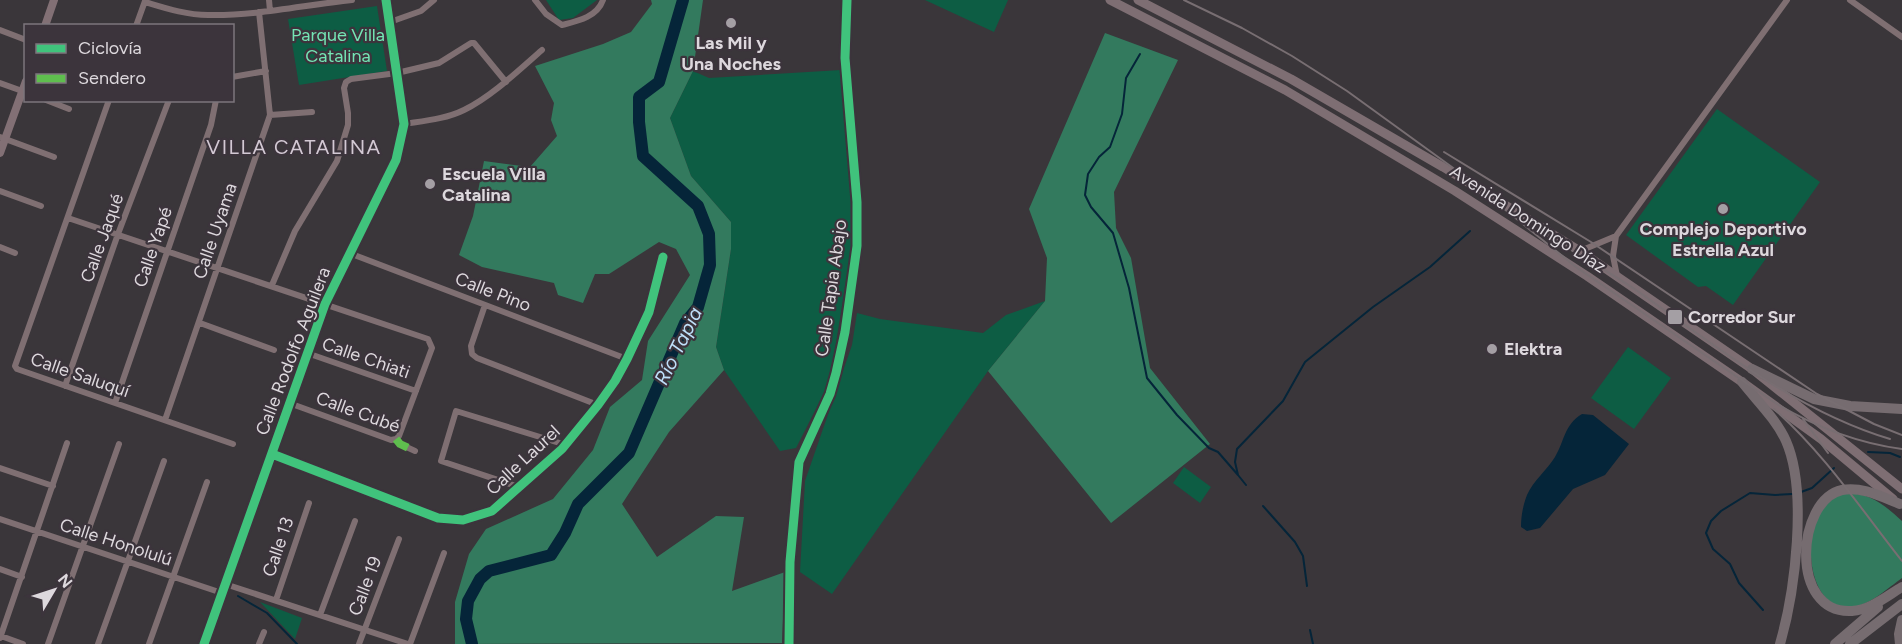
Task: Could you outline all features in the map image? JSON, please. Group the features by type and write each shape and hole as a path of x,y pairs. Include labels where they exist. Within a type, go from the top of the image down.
{"highway":[{"path":"1752,369 1814,399 1850,406 1902,409"},
{"path":"1742,382 1773,419 1786,440 1796,479 1796,564 1787,620 1780,644"},
{"path":"1901,505 1856,489 1840,490 1830,496 1822,504 1811,525 1806,549 1806,570 1814,591 1823,603 1837,610 1853,611 1866,608 1902,588"},
{"path":"1835,644 1902,588"},
{"path":"1850,644 1902,604"},
{"path":"1900,644 1899,634 1902,620"}],"main road":[{"name":"Avenida Domingo Díaz","path":"1110,0 1285,90 1455,191 1587,276 1742,382 1821,439 1901,505"},
{"name":"Avenida Domingo Díaz","path":"1138,0 1291,79 1443,167 1580,251 1752,369 1902,489"}],"street":[{"path":"46,24 54,0"},
{"path":"269,0 270,11"},
{"path":"137,24 145,1 175,11 207,15 270,11 330,1 352,0"},
{"name":"Calle Rodolfo Aguilera","path":"204,644 325,304 396,160 404,124 386,0"},
{"path":"390,22 421,11 434,0"},
{"path":"535,0 546,14 562,25 585,19 601,6 603,0"},
{"name":"Calle Tapia Abajo","path":"789,644 790,562 799,462 830,394 836,373 845,332 857,246 857,202 845,58 847,0"},
{"path":"1617,276 1613,256 1616,236 1787,0"},
{"path":"1850,0 1902,37"},
{"name":"Calle Uyama","path":"165,420 270,115 259,12"},
{"path":"0,30 24,39"},
{"path":"272,285 295,231 337,161 348,125 346,82 351,79 397,73 439,63 474,43 506,82"},
{"path":"404,124 432,120 464,110 506,82 542,50"},
{"path":"234,77 266,71"},
{"path":"0,83 24,92 2,138 0,153"},
{"path":"51,102 69,109"},
{"name":"Calle Saluquí","path":"108,102 15,366 17,369 234,444"},
{"name":"Calle Jaqué","path":"65,386 118,234 168,102"},
{"name":"Calle Yapé","path":"115,403 211,125 216,102"},
{"path":"270,115 312,112"},
{"path":"2,138 54,157"},
{"path":"0,191 41,206"},
{"path":"68,218 428,339 432,348 396,439"},
{"path":"1580,251 1616,236"},
{"path":"0,247 15,253"},
{"name":"Calle Pino","path":"349,253 627,359"},
{"name":"Calle Laurel","path":"272,454 438,518 463,520 492,511 566,445 615,381 649,312 663,257"},
{"path":"485,305 471,346 471,354 598,405"},
{"path":"200,323 274,350"},
{"name":"Calle Chiati","path":"307,353 416,392"},
{"name":"Calle Cubé","path":"289,403 391,440 396,439 400,444 415,451"},
{"path":"519,487 441,461 456,411 566,445"},
{"path":"23,644 0,637 4,619 22,577 67,443"},
{"path":"48,644 119,444"},
{"path":"98,644 164,461"},
{"path":"0,468 53,486"},
{"path":"148,644 207,482"},
{"name":"Calle 13","path":"276,600 309,503"},
{"name":"Calle Honolulú","path":"0,519 174,577 276,600 409,644"},
{"path":"320,615 355,521"},
{"name":"Calle 19","path":"359,644 399,539"},
{"path":"409,644 444,553"},
{"path":"0,569 22,577"},
{"path":"259,644 264,632"}],"green space":[{"path":"546,0 597,0 573,18 559,20"},
{"path":"651,0 703,0 693,71 670,118 691,176 731,222 731,249 716,347 724,370 669,432 622,504 657,557 716,516 744,517 732,591 785,572 782,643 455,644 455,602 469,554 486,529 553,499 593,450 610,407 642,380 648,341 690,275 676,249 659,242 609,274 595,274 583,303 558,295 554,283 482,267 459,255 473,216 484,161 530,167 557,136 551,120 554,103 535,66 603,44 631,32 652,4"},
{"path":"925,0 1008,0 994,32"},
{"name":"Parque Villa Catalina","path":"377,6 387,71 299,85 288,19"},
{"path":"1105,33 1178,60 1114,192 1116,228 1131,258 1150,368 1210,444 1111,523 988,371 1045,301 1047,258 1029,209"},
{"path":"841,70 853,205 852,244 834,355 826,389 796,448 780,451 724,370 716,347 731,249 731,222 691,176 670,118 693,71 709,78"},
{"name":"Complejo Deportivo Estrella Azul","path":"1717,109 1820,182 1733,305 1706,286 1698,287 1626,235"},
{"path":"1045,301 988,371 832,594 800,572 805,481 852,345 857,313 880,319 983,333 1006,315"},
{"path":"1628,347 1671,378 1634,429 1591,398"},
{"path":"1184,467 1211,487 1200,503 1173,483"},
{"path":"1841,493 1860,494 1875,500 1902,521 1902,578 1873,599 1854,607 1840,606 1828,600 1814,577 1811,562 1812,532 1816,520 1827,505"},
{"path":"260,602 302,618 295,639"}],"water":[{"path":"1582,414 1593,415 1629,444 1605,475 1573,489 1540,528 1527,531 1521,527 1522,511 1527,495 1555,457 1568,428"}],"waterway":[{"name":"Río Tapia","path":"472,644 466,619 468,601 480,579 489,571 551,555 565,533 578,504 629,453 685,323 698,307 710,265 709,234 698,206 643,156 639,122 639,97 659,82 683,0"},
{"path":"1140,54 1126,78 1122,114 1110,147 1099,157 1088,174 1085,195 1091,207 1113,233 1129,288 1147,378 1177,415 1209,448 1218,452 1238,475"},
{"path":"1246,485 1238,475 1235,462 1237,449 1283,401 1305,362 1373,307 1430,267 1470,231"},
{"path":"1868,452 1890,453 1900,457"},
{"path":"1801,492 1812,488 1834,468"},
{"path":"1763,610 1739,583 1730,564 1713,549 1706,533 1711,521 1721,511 1750,493 1792,494"},
{"path":"1263,506 1295,542 1303,556 1307,586"},
{"path":"238,596 267,613 297,644"},
{"path":"1310,630 1313,644"}],"railway":[{"path":"1184,0 1242,28 1347,91 1456,170 1576,267 1777,404 1837,433 1869,443 1902,449"},
{"path":"1444,152 1591,242 1817,394 1874,424 1902,435"},
{"path":"1543,233 1636,290 1789,394 1855,427 1890,439"},
{"path":"1774,409 1826,463 1902,561"},
{"path":"1803,419 1828,453"}],"marked path":[{"path":"396,439 400,444 415,451"}],"cycle path":[{"path":"204,644 325,304 396,160 404,124 386,0"},
{"path":"789,644 790,562 799,462 830,394 836,373 845,332 857,246 857,202 845,58 847,0"},
{"path":"272,454 438,518 463,520 492,511 562,449 615,381 649,312 663,257"}],"place":[{"name":"Las Mil y Una Noches","path":"731,23"},
{"name":"Escuela Villa Catalina","path":"430,184"},
{"name":"Complejo Deportivo Estrella Azul","path":"1723,209"},
{"name":"Corredor Sur","path":"1675,317"},
{"name":"Elektra","path":"1492,349"}],"district":[{"name":"VILLA CATALINA","path":"294,147"}]}
